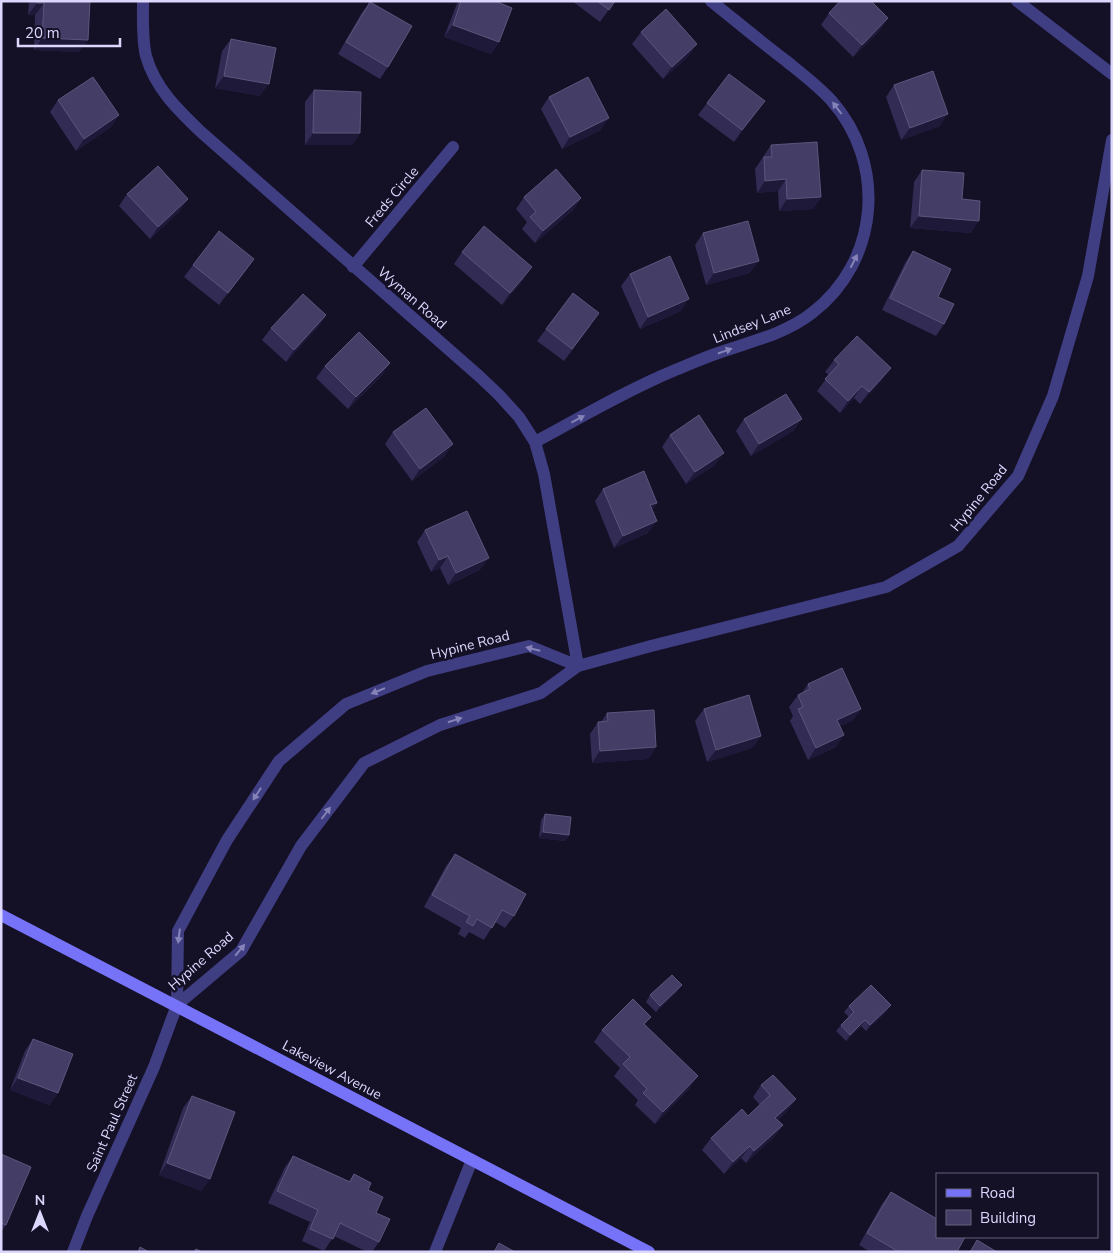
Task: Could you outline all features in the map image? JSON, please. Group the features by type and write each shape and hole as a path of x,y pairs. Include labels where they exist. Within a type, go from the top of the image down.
{"main road":[{"name":"Lakeview Avenue","path":"1,915 649,1252"}],"street":[{"name":"Wyman Road","path":"143,1 146,56 157,82 175,107 499,395 519,417 535,442 544,474 578,666"},
{"name":"Lindsey Lane","path":"535,442 670,372 791,327 811,314 829,298 856,258 864,235 869,211 869,187 865,163 857,140 831,100 813,83 711,1"},
{"path":"1017,1 1112,74"},
{"name":"Hypine Road","path":"177,1005 241,951 301,846 364,763 440,725 542,693 578,666 886,587 958,546 1018,476 1053,396 1088,276 1112,140"},
{"name":"Freds Circle","path":"354,267 453,147"},
{"name":"Hypine Road","path":"177,1005 178,931 227,840 279,762 346,704 427,671 529,646 578,666"},
{"name":"Saint Paul Street","path":"73,1252 86,1216 154,1067 177,1005"},
{"path":"435,1252 472,1160"}],"building":[{"path":"37,1 90,1 88,40 42,38 44,3 37,3"},
{"path":"461,1 495,1 512,8 499,42 453,25"},
{"path":"597,1 615,1 609,10"},
{"path":"840,1 871,1 888,18 862,45 829,13"},
{"path":"370,2 412,26 388,67 346,42"},
{"path":"666,9 697,44 672,67 641,32"},
{"path":"231,39 276,48 269,84 224,76"},
{"path":"933,71 948,114 910,128 894,85"},
{"path":"729,74 765,101 742,130 707,103"},
{"path":"93,77 119,115 84,139 58,100"},
{"path":"588,77 609,118 570,137 549,97"},
{"path":"314,90 361,92 360,133 313,133"},
{"path":"817,142 821,197 787,199 786,179 765,181 764,157 772,157 771,145"},
{"path":"158,166 188,199 158,227 127,194"},
{"path":"556,169 581,198 543,231 530,217 536,212 524,197"},
{"path":"922,170 964,173 962,199 980,201 979,221 919,216"},
{"path":"748,221 759,261 714,273 703,233"},
{"path":"484,226 532,267 510,293 462,252"},
{"path":"219,231 254,259 228,293 193,265"},
{"path":"913,251 951,269 938,297 954,304 944,324 890,298"},
{"path":"670,256 689,299 648,317 630,274"},
{"path":"573,293 599,313 572,349 546,329"},
{"path":"303,294 326,315 294,350 271,328"},
{"path":"359,332 390,363 356,397 325,366"},
{"path":"857,336 891,368 869,392 862,386 848,401 825,379 839,364 834,360"},
{"path":"786,394 802,419 759,444 744,419"},
{"path":"426,408 453,444 420,469 393,432"},
{"path":"699,415 724,453 695,472 670,435"},
{"path":"644,471 657,503 650,505 657,521 623,536 603,489"},
{"path":"467,511 489,558 456,573 448,556 439,560 425,530"},
{"path":"842,668 861,709 837,720 844,735 816,748 798,709 803,707 798,695 810,689 808,684"},
{"path":"749,695 761,736 716,750 704,709"},
{"path":"654,710 656,747 600,751 598,722 608,721 607,713"},
{"path":"545,814 571,817 569,835 543,832"},
{"path":"455,854 526,894 514,916 502,910 492,928 477,919 473,926 466,922 470,916 432,895"},
{"path":"672,975 682,985 660,1006 650,995"},
{"path":"871,985 891,1005 870,1025 865,1020 850,1035 841,1025 854,1012 849,1006"},
{"path":"633,999 651,1017 644,1024 698,1076 663,1112 643,1093 647,1089 623,1064 630,1057 602,1030"},
{"path":"33,1039 73,1054 58,1093 18,1078"},
{"path":"773,1075 796,1099 775,1118 783,1125 754,1151 750,1146 733,1162 711,1138 742,1109 748,1116 770,1095 761,1085"},
{"path":"192,1096 235,1112 210,1179 167,1163"},
{"path":"1,1154 31,1167 6,1225 1,1223"},
{"path":"293,1156 350,1182 354,1174 371,1183 368,1190 383,1197 376,1213 390,1219 379,1242 340,1223 333,1239 310,1229 318,1210 277,1191"},
{"path":"891,1192 936,1218 936,1238 964,1238 957,1252 899,1252 867,1233"},
{"path":"977,1240 997,1252 970,1252"},
{"path":"499,1243 515,1252 494,1252"},
{"path":"140,1247 149,1252 138,1252"}]}
